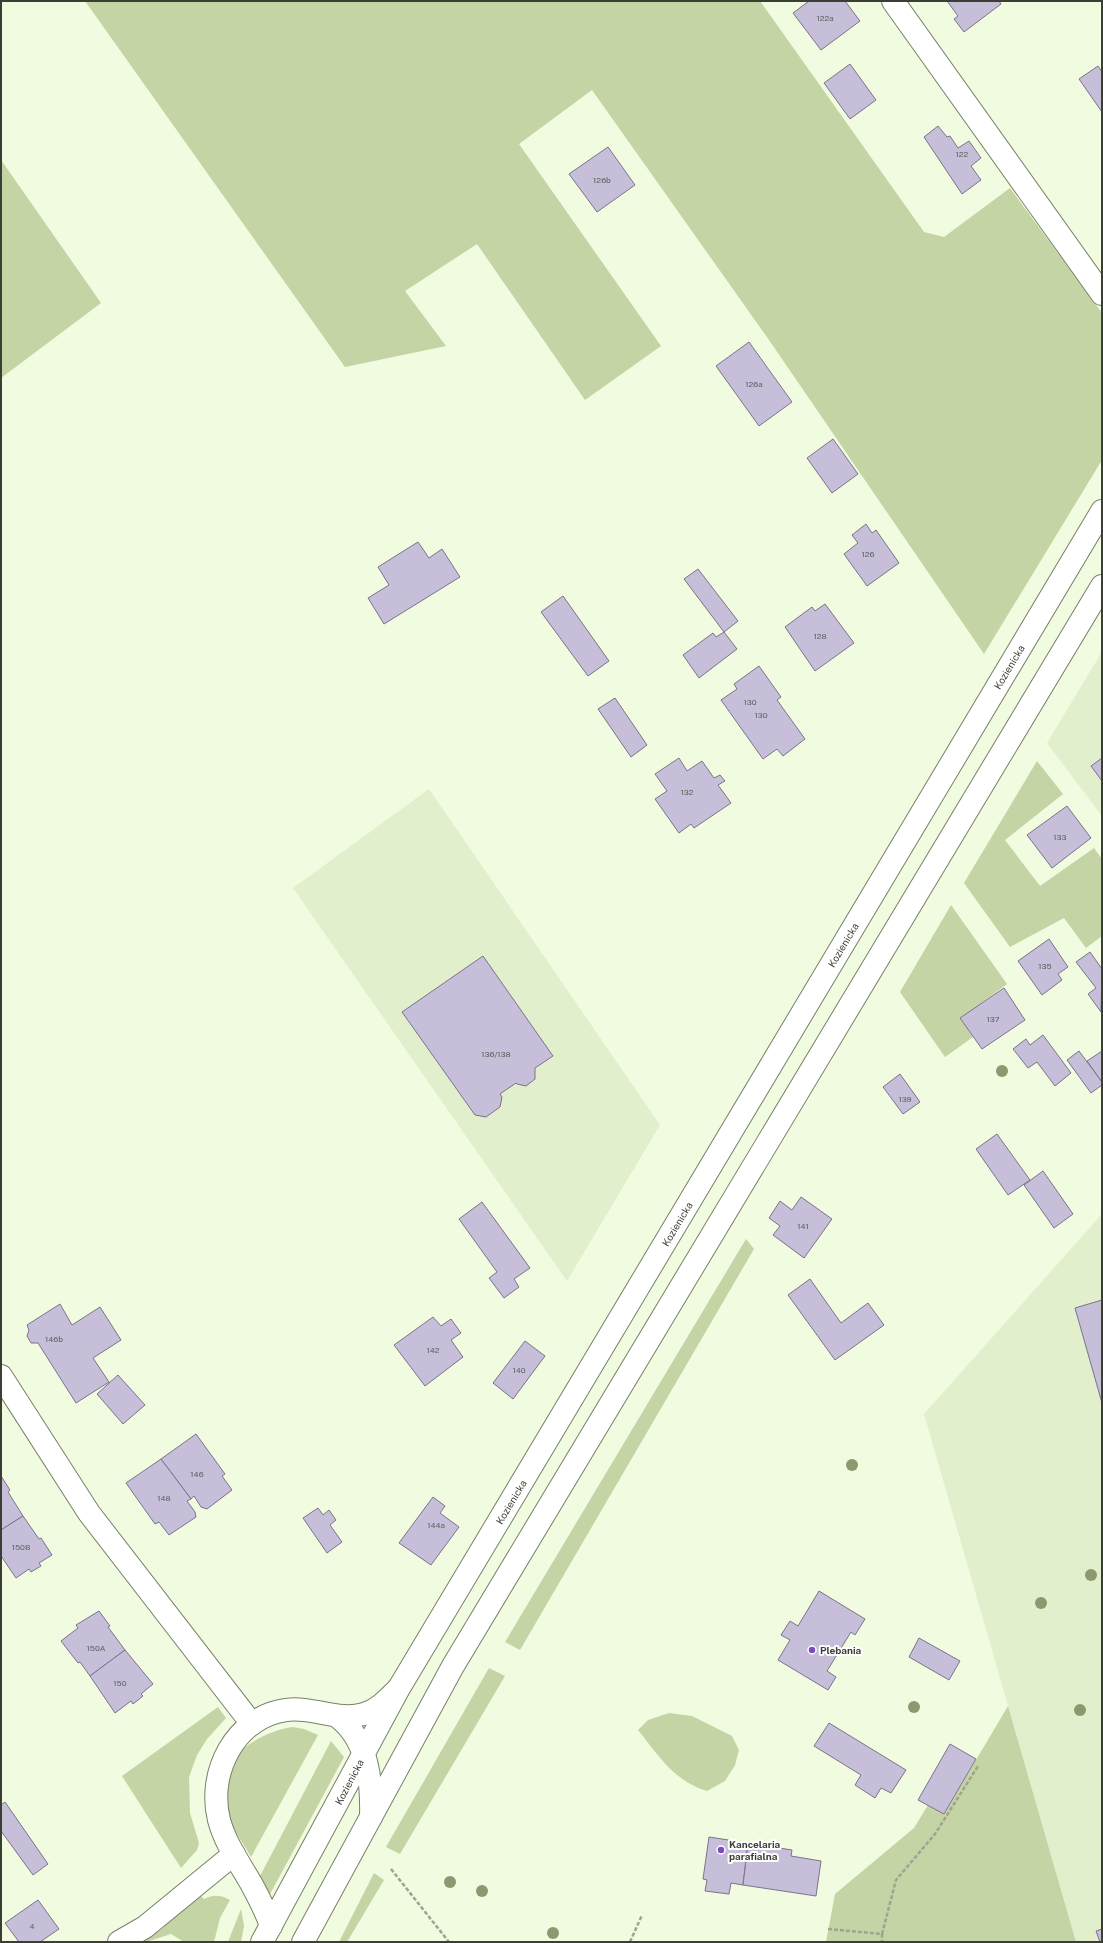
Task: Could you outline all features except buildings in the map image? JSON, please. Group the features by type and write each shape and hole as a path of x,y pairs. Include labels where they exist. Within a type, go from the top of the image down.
{"main road":[{"path":"893,1 1102,294"},
{"name":"Kozienicka","path":"267,1934 399,1688 1102,511"},
{"path":"303,1942 453,1666 1102,586"},
{"path":"1,1376 89,1513 252,1724"},
{"path":"267,1934 264,1906 234,1854 219,1822 215,1803 216,1783 222,1762 234,1741 252,1724 267,1715 286,1710 321,1712 338,1716 364,1714 381,1706 399,1688"},
{"path":"338,1716 350,1726 364,1754 371,1789 371,1817"},
{"path":"119,1942 145,1927 234,1854"}],"path":[{"path":"882,1942 882,1934 896,1880 935,1834 978,1766"},
{"path":"391,1869 449,1942"},
{"path":"630,1942 642,1915"},
{"path":"828,1929 882,1934"}],"shaded area":[{"path":"85,1 760,1 924,232 944,237 1010,188 1102,313 1102,460 984,654 769,340 592,90 519,144 661,346 585,400 477,244 405,291 446,346 345,367"},
{"path":"1,160 101,303 1,378"},
{"path":"1102,652 1102,816 1047,743"},
{"path":"1037,761 1063,794 1005,840 1040,886 1094,848 1102,859 1102,936 1086,948 1064,918 1010,947 964,883"},
{"path":"429,789 660,1125 567,1281 293,888"},
{"path":"951,905 1007,984 961,1018 973,1037 945,1057 900,992"},
{"path":"1102,1214 1102,1942 1076,1942 924,1414"},
{"path":"746,1239 754,1249 520,1650 505,1642"},
{"path":"489,1668 505,1676 400,1854 386,1847"},
{"path":"1008,1706 1076,1942 826,1942 835,1894 914,1828 928,1805 944,1814"},
{"path":"218,1707 226,1718 207,1739 197,1755 189,1777 190,1813 199,1843 197,1850 181,1868 122,1776"},
{"path":"669,1713 692,1716 732,1736 739,1750 735,1765 725,1781 707,1791 696,1787 676,1774 660,1758 638,1730 648,1720"},
{"path":"292,1727 304,1729 318,1735 251,1857 227,1816 225,1797 230,1772 236,1757 245,1747 257,1739 278,1730"},
{"path":"331,1741 344,1757 269,1896 259,1878"},
{"path":"374,1873 384,1880 347,1942 339,1942"},
{"path":"198,1893 204,1899 211,1896 217,1896 230,1900 220,1918 214,1942 184,1942 171,1934 146,1942 138,1942 161,1930"},
{"path":"241,1909 244,1926 241,1942 228,1942"}],"place":[{"name":"Plebania","path":"812,1650"},
{"name":"Kancelaria parafialna","path":"721,1850"}]}
